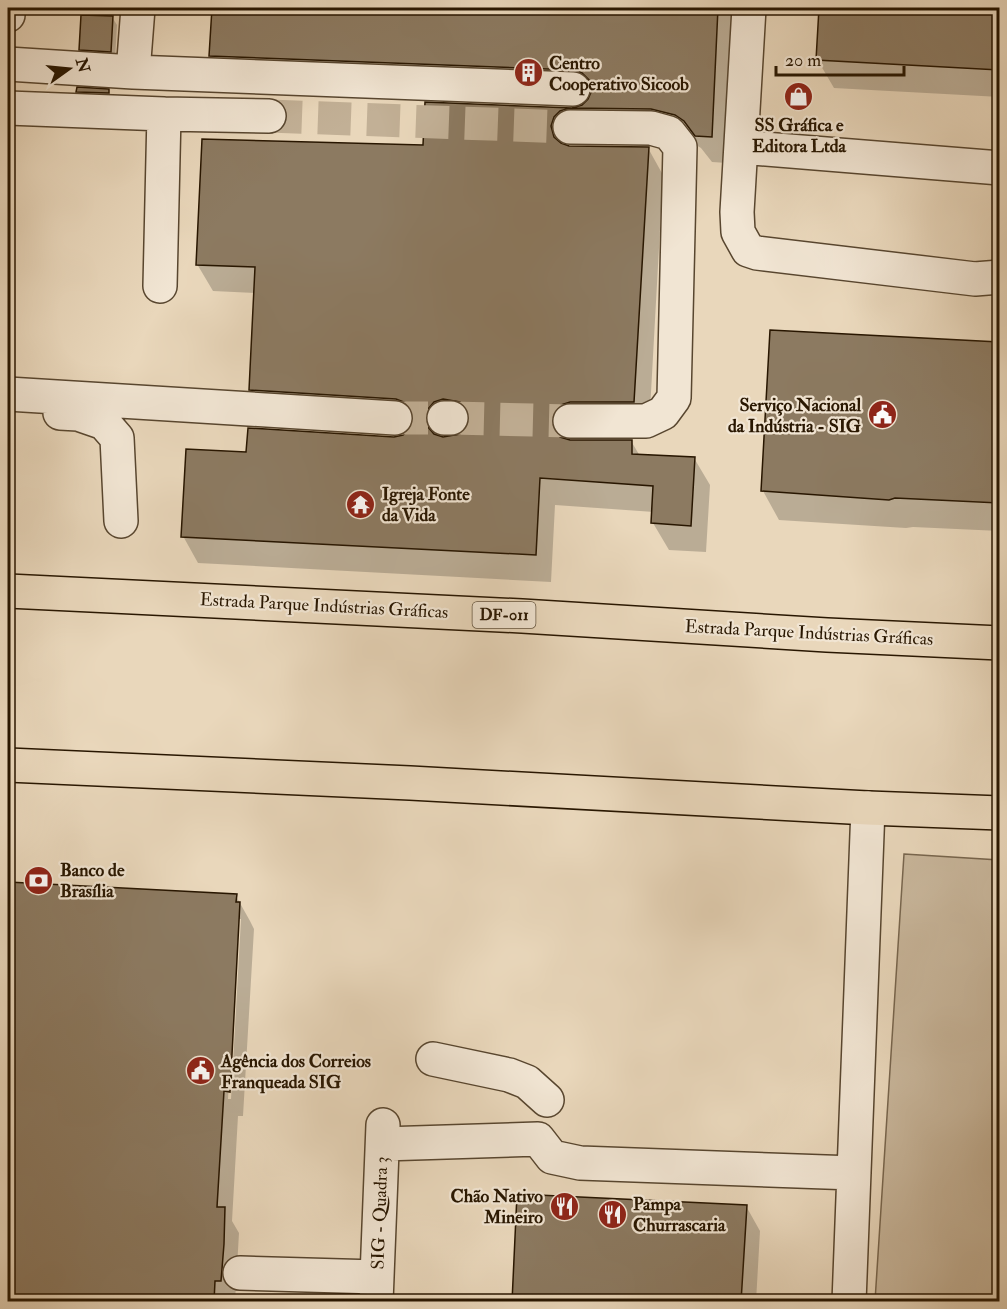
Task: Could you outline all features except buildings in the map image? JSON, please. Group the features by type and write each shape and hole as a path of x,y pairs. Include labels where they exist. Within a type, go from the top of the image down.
{"main road":[{"name":"Estrada Parque Indústrias Gráficas","path":"8,591 999,642"},
{"path":"8,765 999,813"}],"street":[{"path":"8,8 8,15"},
{"path":"133,72 138,8"},
{"path":"750,8 737,212 738,232 748,250 757,253 975,279 999,277"},
{"path":"8,64 133,72 573,89"},
{"path":"8,108 269,116"},
{"path":"160,286 164,114"},
{"path":"570,127 651,128 669,133 680,147 674,398 663,412 646,421 570,421"},
{"path":"741,147 999,168"},
{"path":"8,394 395,418"},
{"path":"8,411 78,414 104,423 117,438 121,521"},
{"path":"849,1302 868,808"},
{"path":"434,1059 509,1075 527,1082 547,1100"},
{"name":"SIG - Quadra 3","path":"377,1289 383,1135 538,1139 552,1157 580,1163 854,1173"},
{"path":"240,1273 377,1289"}],"shaded area":[{"path":"904,854 999,860 999,1301 875,1301"}],"tunnel":[{"path":"269,116 570,127"},
{"path":"395,418 444,418"},
{"path":"451,418 570,421"}],"place":[{"name":"Centro Cooperativo Sicoob","path":"528,73"},
{"name":"SS Gráfica e Editora Ltda","path":"799,96"},
{"name":"Serviço Nacional da Indústria - SIG","path":"882,415"},
{"name":"Igreja Fonte da Vida","path":"361,504"},
{"name":"Banco de Brasília","path":"39,880"},
{"name":"Agência dos Correios Franqueada SIG","path":"200,1071"},
{"name":"Chão Nativo Mineiro","path":"564,1206"},
{"name":"Pampa Churrascaria","path":"612,1214"}]}
